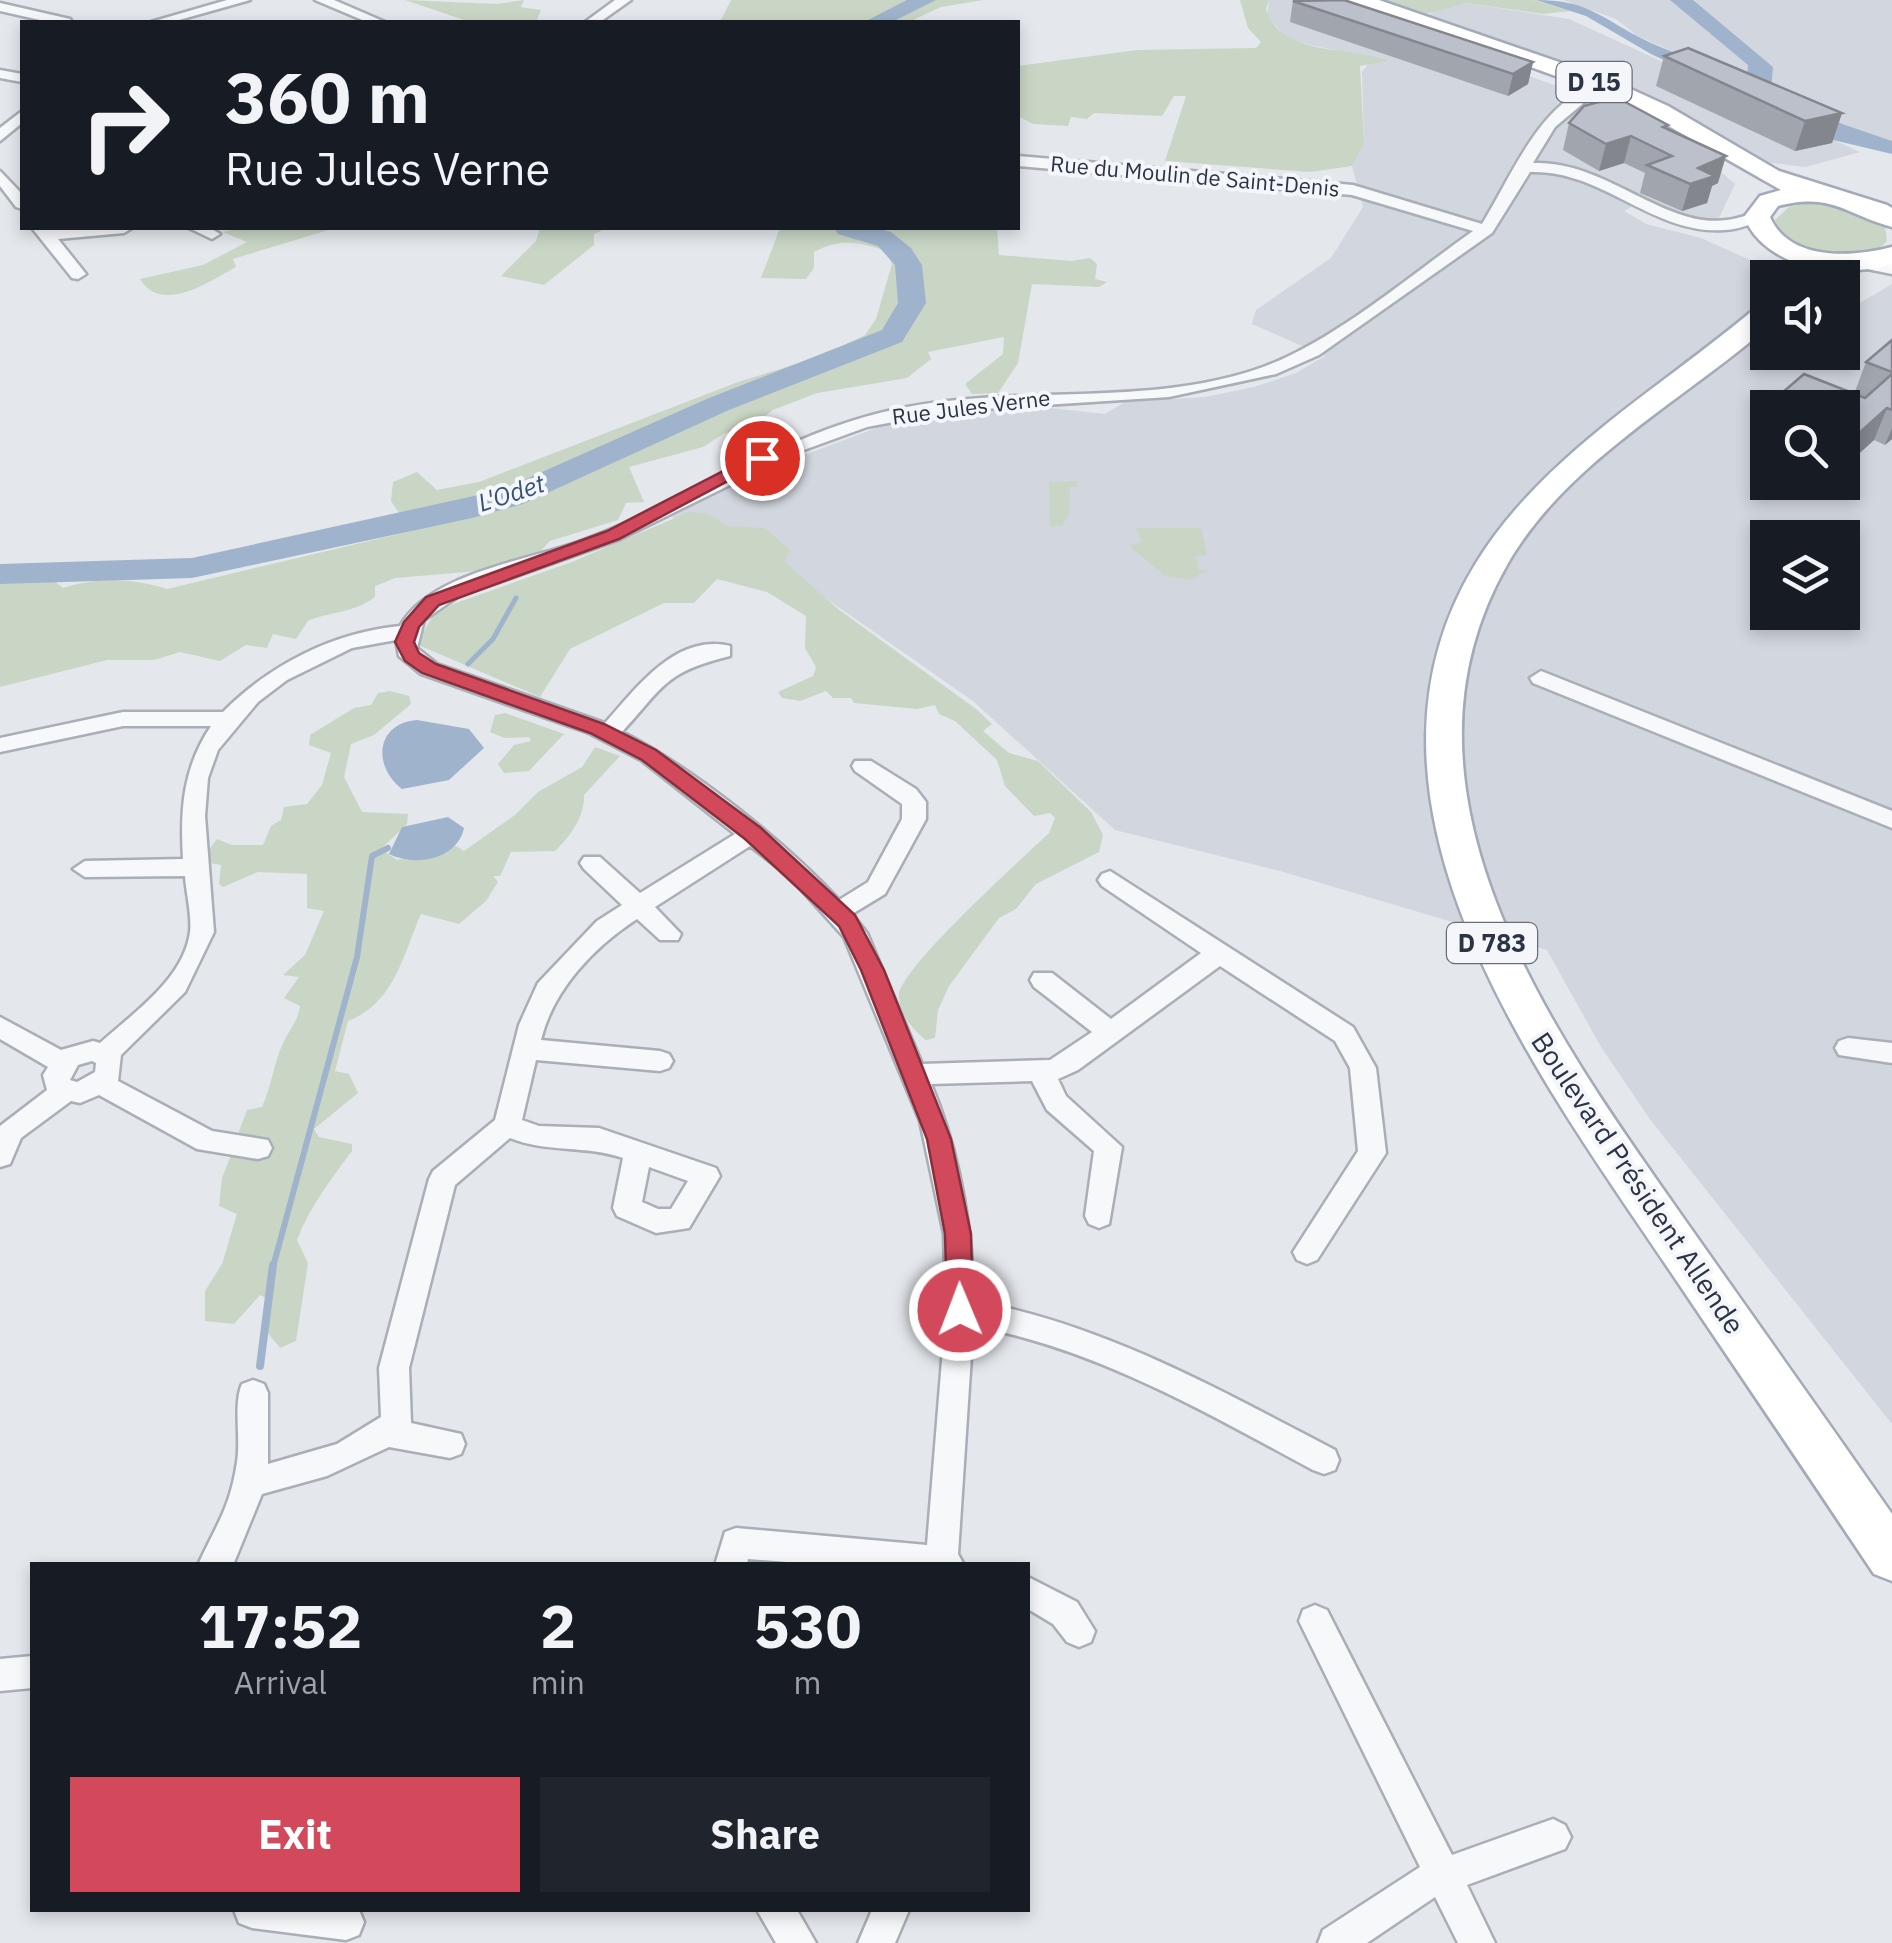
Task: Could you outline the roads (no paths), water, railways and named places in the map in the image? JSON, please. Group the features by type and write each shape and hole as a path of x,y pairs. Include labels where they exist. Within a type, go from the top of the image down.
{"main road":[{"name":"D 15","path":"1330,0 1581,99 1620,105 1718,160 1751,186 1760,211"},
{"name":"D 15","path":"1356,0 1632,98 1680,122 1769,178 1818,194"},
{"path":"1795,260 1760,228 1760,211 1783,196 1818,194 1856,201 1892,219"},
{"path":"1856,201 1892,196"},
{"path":"1781,246 1824,260"},
{"path":"1860,265 1892,255"},
{"name":"Boulevard Président Allende","path":"1750,327 1556,488 1492,562 1468,605 1454,648 1445,702 1446,783 1462,858 1485,928 1506,977 1562,1078 1892,1557"},
{"name":"Boulevard Président Allende","path":"1750,353 1583,486 1521,556 1498,592 1478,640 1468,700 1468,762 1481,842 1498,898 1560,1023 1714,1256 1892,1511"}],"street":[{"path":"166,20 243,0"},
{"path":"322,0 373,20"},
{"path":"595,20 624,0"},
{"path":"0,7 55,20"},
{"name":"Rue Jules Verne","path":"407,632 432,601 602,539 762,458 828,432 965,403 1212,386 1285,365 1313,351 1486,230 1529,168 1550,124 1581,99"},
{"path":"0,136 20,115"},
{"name":"Rue du Moulin de Saint-Denis","path":"1020,161 1353,190 1486,230"},
{"path":"1529,168 1577,171 1676,226 1781,246"},
{"path":"0,176 20,201"},
{"path":"1631,202 1704,226 1730,226 1760,211"},
{"path":"43,231 70,230"},
{"path":"43,231 78,274"},
{"path":"1860,268 1892,269"},
{"path":"105,1054 188,972 202,932 197,867 198,772 230,719 268,684 305,660 372,635 407,632 407,651 429,669 608,733 664,765 753,834 839,911 860,942 939,1139 953,1207 960,1310 944,1562"},
{"path":"608,733 662,671 701,653 722,651"},
{"path":"1541,678 1892,820"},
{"path":"0,745 123,719 230,719"},
{"path":"839,911 877,888 914,818 914,802 908,795 863,766"},
{"path":"387,1433 397,1414 394,1368 443,1178 507,1126 536,1012 556,977 595,936 753,834"},
{"path":"592,863 669,934"},
{"path":"86,869 197,867"},
{"path":"1110,880 1344,1034 1363,1068 1372,1153 1307,1252"},
{"path":"915,1074 974,1070 1042,1073 1069,1063 1219,953"},
{"path":"1043,980 1110,1032"},
{"path":"0,1027 63,1062"},
{"path":"1848,1048 1892,1053"},
{"path":"526,1049 660,1061"},
{"path":"85,1052 105,1054 111,1068 101,1084 80,1093 65,1091 56,1082 63,1062 85,1052"},
{"path":"1042,1073 1056,1103 1108,1147 1099,1216"},
{"path":"101,1084 207,1141 258,1148"},
{"path":"0,1156 11,1132 65,1091"},
{"path":"507,1126 537,1137 598,1139 638,1153"},
{"path":"960,1310 1066,1340 1158,1376 1324,1460"},
{"path":"215,1562 249,1482 260,1426 253,1394"},
{"path":"249,1482 292,1472 387,1433 450,1444"},
{"path":"733,1562 736,1543 924,1562"},
{"path":"1030,1593 1066,1613 1080,1630"},
{"path":"1315,1621 1477,1943"},
{"path":"0,1674 30,1672"},
{"path":"1336,1943 1404,1894 1441,1875 1553,1837"},
{"path":"264,1912 344,1925"},
{"path":"776,1912 798,1943"},
{"path":"876,1943 889,1912"}],"water":[{"path":"1536,0 1579,6 1663,48 1747,79 1748,65 1670,0 1693,0 1773,67 1771,89 1802,110 1892,141 1892,154 1829,139 1651,54 1586,16"},
{"path":"417,720 469,729 484,748 449,780 402,789 386,769 383,747 393,729"},
{"path":"448,817 464,828 460,839 444,854 411,860 389,854 402,827"}],"waterway":[{"name":"L'Odet","path":"880,20 925,0"},
{"name":"L'Odet","path":"0,574 192,568 512,497 719,404 892,336 912,303 908,265 892,244 854,230"},
{"path":"468,664 493,639 516,598"},
{"path":"273,1267 357,957 372,856 388,848"},
{"path":"260,1366 273,1265"}]}
